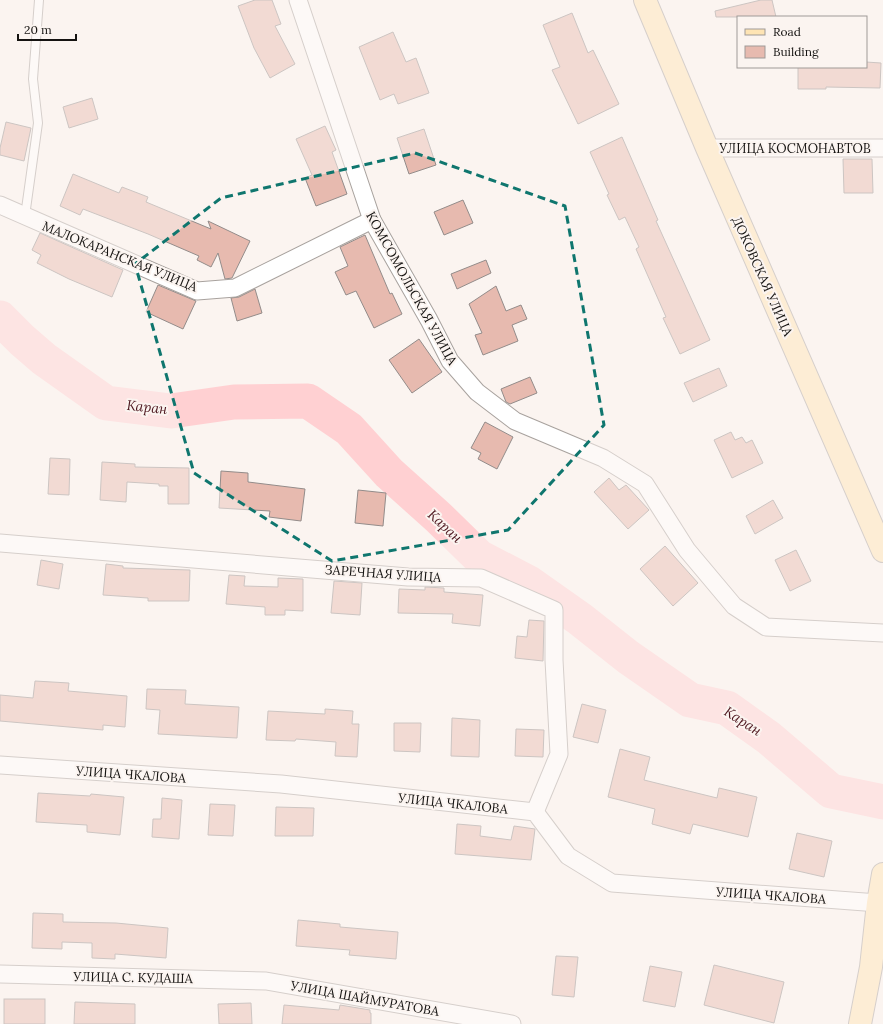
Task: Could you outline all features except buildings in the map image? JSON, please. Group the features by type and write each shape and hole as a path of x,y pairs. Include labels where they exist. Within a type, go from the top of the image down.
{"main road":[{"name":"ДОКОВСКАЯ УЛИЦА","path":"645,0 707,148 883,551"},
{"path":"860,1024 879,969 878,903 883,874"}],"street":[{"name":"КОМСОМОЛЬСКАЯ УЛИЦА","path":"298,0 372,220 429,320 450,361 477,392 515,421 603,458 645,484 687,550 734,606 766,627 883,633"},
{"name":"УЛИЦА КОСМОНАВТОВ","path":"707,148 883,148"},
{"name":"МАЛОКАРАНСКАЯ УЛИЦА","path":"0,205 197,290 235,288 372,220"},
{"name":"ЗАРЕЧНАЯ УЛИЦА","path":"0,543 408,577 481,578 554,610 554,660 559,754 535,812"},
{"name":"УЛИЦА ЧКАЛОВА","path":"0,765 282,784 535,812 568,856 612,882 878,903"},
{"name":"УЛИЦА С. КУДАША","path":"0,974 266,981"},
{"name":"УЛИЦА ШАЙМУРАТОВА","path":"266,981 512,1024"}],"lane":[{"path":"25,216 38,123 33,79 39,0"}],"highlighted area":[{"path":"415,153 565,206 604,425 508,530 332,561 194,473 135,264 221,198"}],"waterway":[{"name":"Каран","path":"0,318 44,359 106,403 171,411 234,402 308,401 349,429 389,473 438,517 479,557 529,583 580,619 628,657 690,700 727,708 769,738 831,791 883,802"}]}
